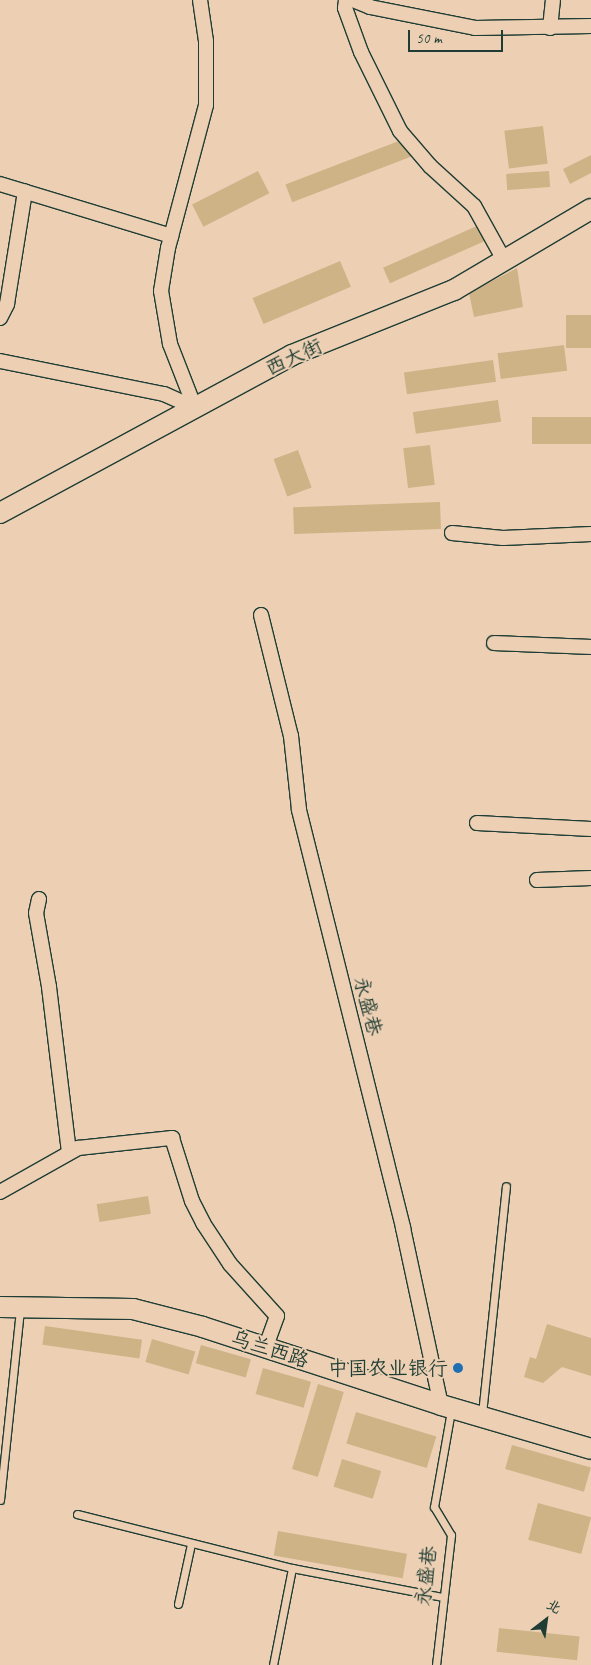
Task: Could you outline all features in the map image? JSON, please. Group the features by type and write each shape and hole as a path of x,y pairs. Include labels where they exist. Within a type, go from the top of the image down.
{"main road":[{"name":"西大街","path":"0,513 292,355 454,290 505,262 591,209"},
{"name":"乌兰西路","path":"0,1308 21,1306 133,1309 266,1347 447,1407 591,1449"}],"street":[{"path":"195,408 170,344 161,291 171,236 206,105 206,41 200,0"},
{"path":"346,0 345,8 361,52 400,131 430,166 474,206 505,262"},
{"path":"353,0 370,8 476,28 591,26"},
{"path":"550,28 553,0"},
{"path":"0,184 171,236"},
{"path":"0,318 7,304 25,191"},
{"path":"0,361 164,394 195,408"},
{"path":"452,533 503,538 591,534"},
{"name":"永盛巷","path":"261,615 291,736 299,810 447,1407"},
{"path":"494,644 591,647"},
{"path":"477,823 591,829"},
{"path":"537,880 591,878"},
{"path":"40,899 36,913 49,987 69,1152"},
{"path":"0,1192 78,1148 172,1138 192,1201 203,1223 230,1264 276,1316 266,1347"}],"lane":[{"path":"482,1417 506,1186"},
{"path":"0,1500 21,1306"},
{"name":"永盛巷","path":"436,1665 451,1535 434,1507 447,1407"},
{"path":"77,1514 292,1568 443,1597"},
{"path":"178,1604 191,1544"},
{"path":"273,1665 292,1568"}],"building":[{"path":"543,126 548,164 509,168 504,131"},
{"path":"404,139 411,157 292,202 285,185"},
{"path":"591,155 591,173 570,184 563,169"},
{"path":"258,171 269,193 203,227 192,205"},
{"path":"549,171 550,187 507,190 506,174"},
{"path":"479,225 486,241 390,283 383,268"},
{"path":"340,261 351,287 263,324 253,298"},
{"path":"517,268 523,307 474,317 469,293"},
{"path":"566,315 591,315 591,348 566,348"},
{"path":"564,345 567,371 501,379 497,353"},
{"path":"493,360 496,382 407,394 404,373"},
{"path":"498,400 501,422 416,434 413,412"},
{"path":"532,417 591,417 591,444 532,444"},
{"path":"430,445 435,485 408,488 403,448"},
{"path":"298,450 312,488 287,496 274,459"},
{"path":"440,502 441,529 294,534 293,507"},
{"path":"148,1196 151,1214 99,1222 97,1204"},
{"path":"547,1324 591,1338 591,1376 562,1367 543,1383 524,1377 530,1357 536,1359"},
{"path":"45,1326 142,1340 139,1358 42,1345"},
{"path":"152,1339 195,1351 189,1374 145,1362"},
{"path":"201,1345 251,1359 246,1378 196,1363"},
{"path":"263,1368 311,1382 304,1408 256,1394"},
{"path":"318,1384 344,1392 318,1477 292,1469"},
{"path":"356,1412 436,1437 427,1468 346,1444"},
{"path":"512,1445 591,1468 584,1492 505,1469"},
{"path":"342,1459 381,1471 373,1499 334,1487"},
{"path":"538,1503 591,1517 581,1554 528,1540"},
{"path":"278,1531 407,1554 403,1578 274,1556"},
{"path":"499,1628 580,1636 577,1660 496,1652"}],"place":[{"name":"中国农业银行","path":"458,1368"}]}
